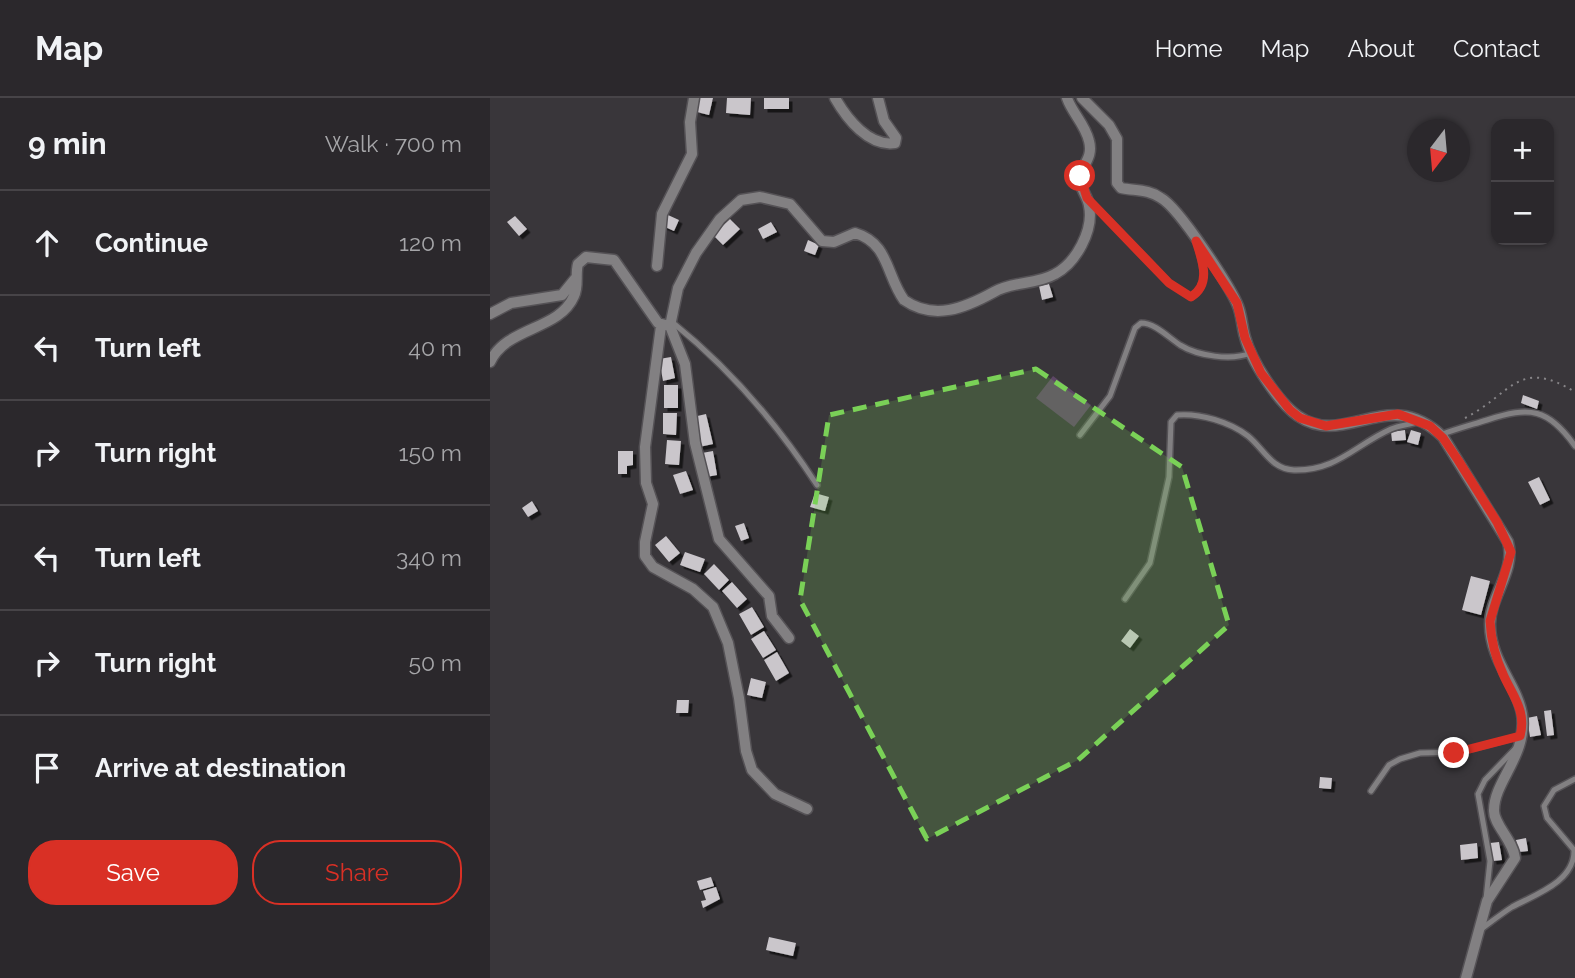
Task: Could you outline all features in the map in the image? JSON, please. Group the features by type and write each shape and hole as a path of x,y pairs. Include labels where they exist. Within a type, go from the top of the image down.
{"street":[{"path":"657,267 662,214 692,154 690,122 694,98"},
{"path":"835,98 862,131 881,142 895,143 896,138 884,121 878,98"},
{"path":"807,809 775,794 751,770 728,643 713,607 693,589 653,567 645,556 645,542 653,504 646,483 645,447 667,324 678,289 696,254 720,219 741,200 760,197 790,204 822,241 834,242 855,233 867,236 877,244 888,262 904,300 916,307 940,312 979,301 1009,284 1054,275 1067,265 1088,231 1091,218 1080,180 1090,158 1090,143 1082,121 1067,98"},
{"path":"1082,98 1109,125 1117,139 1116,183 1121,188 1144,189 1169,202 1237,303 1251,353 1261,373 1290,410 1312,423 1338,426 1398,414 1445,433 1497,522 1511,552 1490,621 1490,632 1504,676 1518,701 1522,717 1520,740 1494,810 1496,821 1510,839 1515,858 1485,910 1466,978"},
{"path":"490,362 498,350 522,332 567,309 576,290 578,264 586,257 614,260 679,342 685,364 695,443 719,539 769,596 772,616 789,638"},
{"path":"490,314 511,303 562,295 576,276"}],"lane":[{"path":"1087,198 1169,283 1191,297 1199,292 1204,282 1196,241"},
{"path":"1080,435 1110,396 1135,328 1141,323 1151,325 1194,351 1239,357 1251,353"},
{"path":"667,324 766,416 817,485"},
{"path":"1445,433 1511,411 1526,410 1548,418 1575,446"},
{"path":"1125,599 1150,563 1168,486 1171,422 1177,415 1201,416 1235,429 1248,436 1274,464 1293,470 1332,465 1393,428 1420,421"},
{"path":"1371,791 1389,765 1409,755 1460,752 1520,740"},
{"path":"1485,910 1490,861 1478,794 1485,780 1520,740"},
{"path":"1478,932 1508,910 1553,886 1567,872 1573,862 1574,849 1547,818 1544,806 1554,790 1575,779"}],"path":[{"path":"1445,433 1521,378 1541,376 1575,391"}],"highlighted area":[{"path":"1036,369 1182,467 1229,625 1078,760 927,839 800,600 829,415"}],"shaded area":[{"path":"1053,376 1091,405 1074,427 1036,398"}],"building":[{"path":"700,98 713,98 709,115 697,112"},
{"path":"727,98 751,98 750,115 726,113"},
{"path":"764,98 789,98 789,109 764,109"},
{"path":"668,215 679,220 674,231 663,226"},
{"path":"515,216 527,229 519,236 507,222"},
{"path":"730,219 740,229 723,245 713,235"},
{"path":"771,222 777,232 763,239 758,229"},
{"path":"808,240 819,245 815,255 804,251"},
{"path":"1049,284 1053,297 1042,300 1039,286"},
{"path":"671,357 675,378 663,381 659,359"},
{"path":"664,385 678,385 678,408 664,408"},
{"path":"1523,395 1539,401 1537,409 1521,403"},
{"path":"663,413 677,413 676,435 663,434"},
{"path":"706,414 713,444 699,447 693,417"},
{"path":"1405,430 1406,440 1392,441 1391,432"},
{"path":"1411,430 1421,433 1418,445 1407,442"},
{"path":"667,440 681,441 679,465 665,464"},
{"path":"618,451 633,451 633,465 627,466 627,474 618,474"},
{"path":"713,451 717,475 706,477 702,453"},
{"path":"686,471 693,490 680,494 673,475"},
{"path":"1539,477 1550,500 1540,505 1528,482"},
{"path":"815,493 829,497 825,511 810,507"},
{"path":"532,501 538,511 528,517 522,508"},
{"path":"744,523 749,538 741,541 735,526"},
{"path":"666,536 680,553 669,562 655,545"},
{"path":"685,552 705,559 700,572 680,565"},
{"path":"714,564 729,580 719,590 704,574"},
{"path":"1471,576 1490,581 1481,615 1462,610"},
{"path":"732,582 747,599 737,608 722,591"},
{"path":"752,607 764,627 751,635 739,614"},
{"path":"1130,629 1139,636 1130,648 1121,641"},
{"path":"764,631 776,650 763,658 751,639"},
{"path":"777,652 789,673 776,681 764,660"},
{"path":"751,678 766,682 762,698 747,695"},
{"path":"677,700 689,700 688,713 676,713"},
{"path":"1551,710 1554,735 1547,736 1544,711"},
{"path":"1537,716 1541,735 1530,737 1527,718"},
{"path":"1320,777 1332,778 1331,789 1319,788"},
{"path":"1526,838 1528,851 1518,852 1516,840"},
{"path":"1499,842 1502,860 1493,861 1490,843"},
{"path":"1477,843 1478,858 1461,860 1460,845"},
{"path":"711,877 714,886 700,890 697,881"},
{"path":"716,887 720,899 703,908 701,901 706,900 703,891"},
{"path":"769,937 796,943 793,956 766,950"}],"route":[{"path":"1080,176 1087,198 1116,225 1169,283 1191,297 1199,292 1204,282 1196,241 1237,303 1245,338 1261,373 1290,410 1300,418 1326,426 1349,424 1387,414 1415,418 1437,432 1458,460 1497,522 1511,552 1490,621 1490,632 1504,676 1518,701 1522,731 1520,736 1512,740 1454,753"}]}
